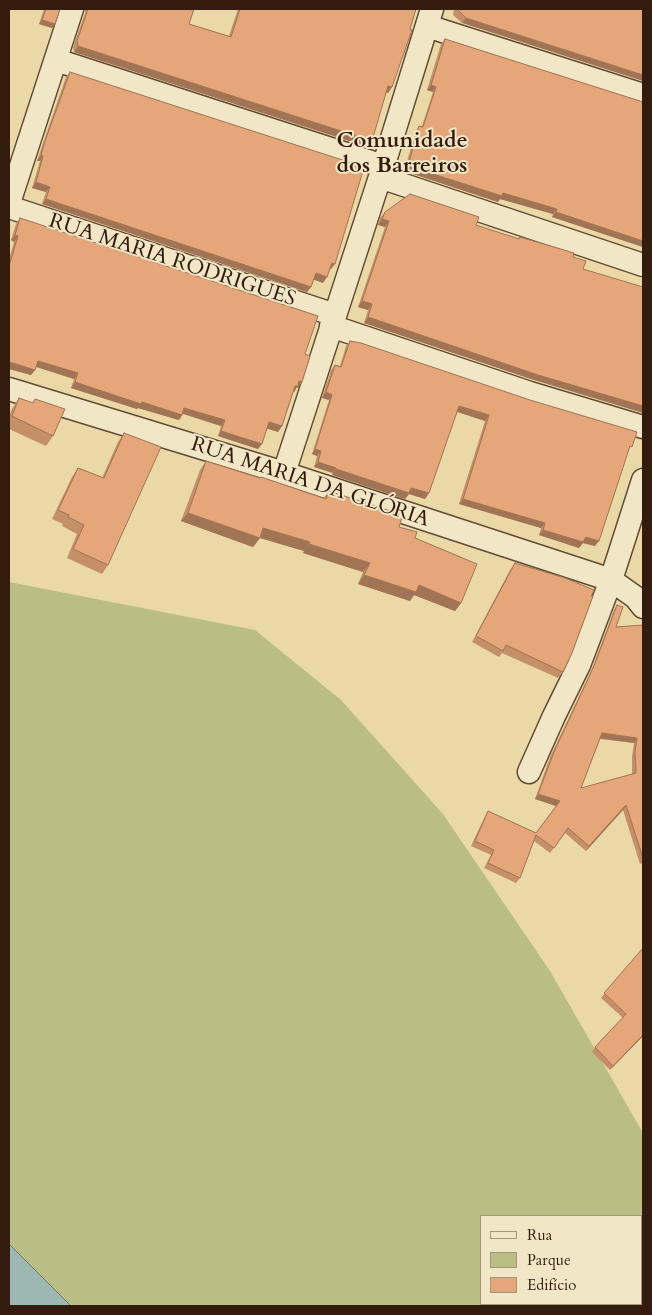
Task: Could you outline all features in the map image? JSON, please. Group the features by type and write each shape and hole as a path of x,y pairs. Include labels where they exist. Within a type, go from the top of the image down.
{"street":[{"path":"9,203 72,9"},
{"path":"284,473 382,172 430,17 643,95"},
{"path":"56,60 382,172 643,265"},
{"name":"RUA MARIA RODRIGUES","path":"9,207 333,321 530,393 643,427"},
{"name":"RUA MARIA DA GLÓRIA","path":"9,389 284,473 611,580 635,597 643,607"},
{"path":"529,772 579,665 611,580 643,480"}],"green space":[{"path":"9,582 255,630 341,700 443,814 550,971 643,1133 643,1256 642,1266 642,1215 480,1215 480,1305 636,1306 71,1306 9,1244"}],"water":[{"path":"9,1244 71,1306 9,1306"}],"building":[{"path":"46,9 60,9 55,24 42,20"},
{"path":"88,9 194,9 189,24 231,37 240,9 416,9 410,29 412,30 392,87 388,86 372,141 78,46 77,41"},
{"path":"457,9 643,9 643,75 466,18"},
{"path":"445,39 643,102 643,241 556,212 557,209 503,193 502,196 408,166 419,126 423,127 436,87 431,85"},
{"path":"70,72 361,166 363,171 335,264 332,263 327,277 316,273 311,287 46,199 50,187 36,182 43,156 41,155"},
{"path":"410,194 479,217 476,225 519,239 520,237 574,253 573,257 586,261 583,269 643,287 643,406 538,375 368,317 372,304 362,301 389,221 382,219 385,212"},
{"path":"20,218 318,316 305,354 310,356 302,382 299,381 298,386 295,386 282,426 269,422 262,444 221,431 225,420 184,408 182,415 142,402 141,404 75,382 78,373 38,361 35,370 9,362 9,266 18,236 15,235"},
{"path":"350,341 361,343 530,400 637,432 632,447 630,446 599,541 586,537 583,542 543,530 545,523 463,499 489,415 459,406 429,493 411,488 409,493 318,462 321,451 315,449 332,395 326,392 335,365 341,367"},
{"path":"19,398 33,403 35,399 65,409 53,436 12,416"},
{"path":"124,433 161,447 108,565 73,549 84,525 58,510 78,468 104,478"},
{"path":"206,461 326,499 329,491 403,515 399,527 417,532 415,538 477,564 461,603 419,585 416,592 364,575 370,563 309,544 310,542 263,528 260,538 188,513"},
{"path":"515,563 565,578 594,590 572,653 563,672 506,645 503,651 476,636"},
{"path":"617,605 623,607 616,627 643,625 643,858 626,805 589,846 568,828 554,848 536,835 520,878 488,863 494,850 475,841 488,811 536,833 560,801 538,794 554,752 594,666","holes":["602,733 637,738 635,752 636,773 581,788"]},
{"path":"643,948 643,1035 613,1066 595,1047 626,1014 604,993"}],"district":[{"name":"Comunidade dos Barreiros","path":"402,154"}]}
